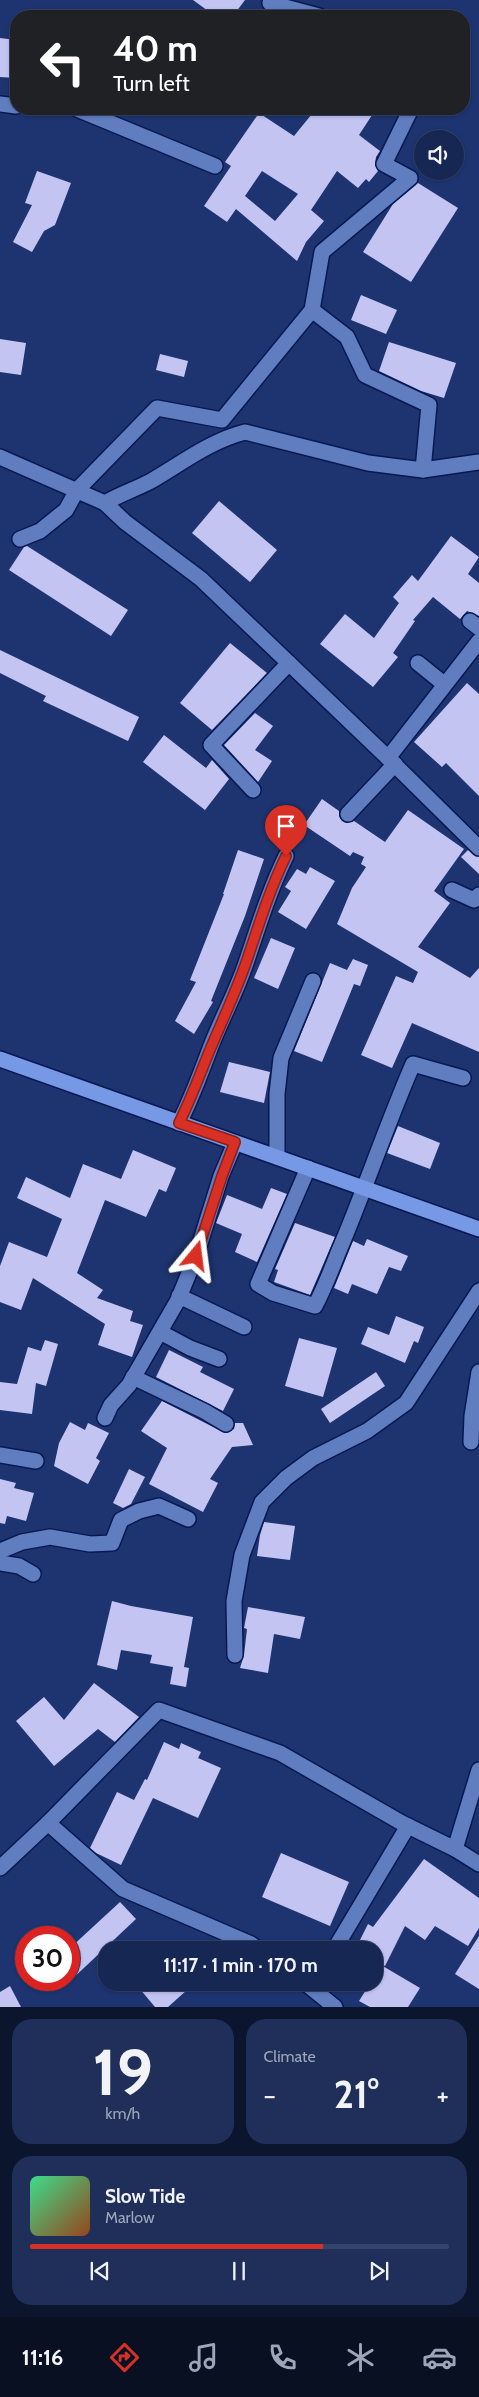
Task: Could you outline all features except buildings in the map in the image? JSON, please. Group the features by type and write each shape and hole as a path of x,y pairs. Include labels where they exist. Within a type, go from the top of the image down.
{"main road":[{"path":"0,1059 479,1229"}],"street":[{"path":"270,3 296,10"},
{"path":"92,115 215,166"},
{"path":"20,539 40,531 66,510 77,490 157,408 222,420 312,310 322,252 410,178 384,164 408,115"},
{"path":"312,310 348,337 365,375 429,405 423,470"},
{"path":"105,503 150,482 189,456 227,437 245,432 368,463 423,470 479,462"},
{"path":"0,456 105,503 125,522 201,579 477,841"},
{"path":"348,814 392,761 444,684 479,641"},
{"path":"418,662 444,684"},
{"path":"253,790 211,745 289,663"},
{"path":"179,1123 192,1097 203,1065 227,1010 247,960 255,930 286,856"},
{"path":"452,890 474,900 479,895"},
{"path":"277,1157 277,1094 282,1058 313,981"},
{"path":"308,1168 258,1284 273,1293 316,1306 365,1188 389,1119 413,1064 463,1078"},
{"path":"105,1418 111,1405 133,1377 180,1296 196,1256 235,1142"},
{"path":"235,1655 234,1601 242,1555 262,1502 286,1478 314,1458 367,1431 406,1403 479,1290"},
{"path":"180,1296 244,1327"},
{"path":"160,1332 190,1348 219,1359"},
{"path":"471,1442 472,1416 479,1372"},
{"path":"133,1377 204,1411 226,1424"},
{"path":"0,1455 36,1461"},
{"path":"0,1551 22,1542 50,1537 90,1544 112,1543 121,1520 139,1511 159,1506 188,1519"},
{"path":"0,1563 19,1566 33,1574"},
{"path":"0,1868 48,1823 159,1710 280,1753 479,1864"},
{"path":"455,1849 479,1770"},
{"path":"48,1823 123,1889 244,1941"},
{"path":"339,1941 408,1826"},
{"path":"318,1991 336,2007"}],"route":[{"path":"196,1256 235,1142 179,1123 192,1097 203,1065 227,1010 247,960 255,930 286,856"}]}
